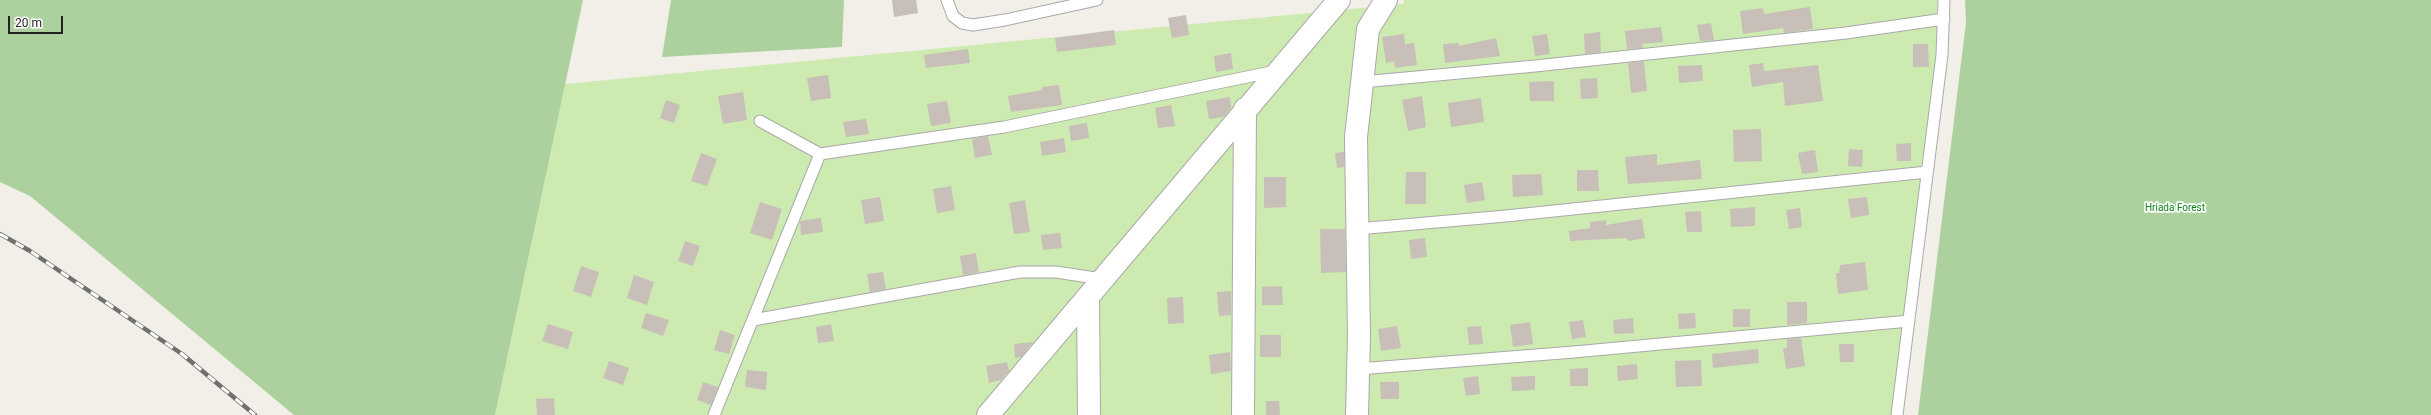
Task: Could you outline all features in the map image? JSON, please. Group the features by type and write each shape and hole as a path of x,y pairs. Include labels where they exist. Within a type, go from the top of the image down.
{"street":[{"path":"988,415 1277,71 1339,0"},
{"path":"1357,415 1356,137 1368,29 1386,0"},
{"path":"1243,415 1245,109"},
{"path":"1088,297 1089,415"}],"lane":[{"path":"947,0 953,16 962,23 973,25 1005,20 1097,0"},
{"path":"1897,415 1942,55 1944,0"},
{"path":"1362,82 1535,66 1830,35 1944,19"},
{"path":"760,121 820,154 1004,127 1277,71"},
{"path":"714,415 820,154"},
{"path":"1357,229 1506,216 1927,172"},
{"path":"753,320 1020,272 1056,272 1102,279"},
{"path":"1358,369 1574,352 1909,320"}],"green space":[{"path":"0,0 583,0 495,415 294,415 30,196 0,182"},
{"path":"671,0 844,0 842,47 662,57"},
{"path":"1404,0 1937,0 1936,61 1892,415 495,415 565,84 1403,4"},
{"name":"Hriada Forest","path":"1965,0 2431,0 2431,415 1918,415 1966,22"}],"building":[{"path":"892,0 916,0 918,13 894,17"},
{"path":"1810,7 1813,29 1784,33 1783,28 1743,34 1740,11 1763,8 1764,14"},
{"path":"1186,15 1189,35 1172,38 1168,18"},
{"path":"1711,23 1714,40 1700,41 1697,25"},
{"path":"1661,27 1663,42 1642,44 1643,48 1627,49 1625,31"},
{"path":"1114,30 1116,45 1057,52 1055,38"},
{"path":"1600,32 1601,52 1585,54 1584,34"},
{"path":"1404,34 1405,44 1414,43 1417,65 1395,68 1394,61 1386,63 1382,37"},
{"path":"1547,34 1550,54 1535,56 1532,36"},
{"path":"1496,38 1500,56 1445,63 1443,44 1459,43 1459,46"},
{"path":"1913,44 1928,44 1929,67 1913,67"},
{"path":"968,49 970,63 926,68 924,55"},
{"path":"1231,53 1233,69 1216,72 1214,56"},
{"path":"1644,61 1647,91 1631,93 1628,63"},
{"path":"1763,63 1764,71 1818,65 1823,101 1785,106 1783,82 1752,87 1749,65"},
{"path":"1702,65 1703,81 1679,83 1678,66"},
{"path":"828,75 831,98 811,101 807,78"},
{"path":"1597,78 1598,98 1581,99 1580,79"},
{"path":"1554,81 1554,101 1530,101 1529,82"},
{"path":"1059,85 1062,105 1011,112 1008,96 1042,90 1042,87"},
{"path":"743,92 747,120 723,124 718,96"},
{"path":"1422,96 1426,127 1408,131 1402,100"},
{"path":"1230,97 1231,108 1224,117 1209,119 1206,101"},
{"path":"1481,98 1484,122 1451,127 1448,103"},
{"path":"666,100 680,105 674,123 660,118"},
{"path":"947,101 951,123 931,126 927,104"},
{"path":"1171,105 1175,126 1158,128 1155,108"},
{"path":"866,119 869,134 846,137 843,122"},
{"path":"1087,123 1089,138 1071,141 1069,126"},
{"path":"1761,129 1762,161 1734,162 1733,130"},
{"path":"988,136 992,155 975,158 972,139"},
{"path":"1064,138 1066,152 1042,156 1040,142"},
{"path":"1911,143 1911,161 1897,161 1896,144"},
{"path":"1849,149 1863,150 1862,167 1848,166"},
{"path":"1815,150 1818,172 1802,174 1798,153"},
{"path":"1344,152 1344,167 1337,168 1335,153"},
{"path":"701,153 717,159 707,186 691,181"},
{"path":"1657,154 1657,165 1700,160 1702,179 1628,184 1625,157"},
{"path":"1577,170 1598,170 1599,191 1577,191"},
{"path":"1406,172 1426,172 1426,204 1405,204"},
{"path":"1541,174 1543,195 1513,197 1512,175"},
{"path":"1264,177 1286,177 1286,207 1264,208"},
{"path":"1482,182 1485,200 1467,203 1464,185"},
{"path":"951,186 955,210 937,213 933,189"},
{"path":"880,197 884,221 865,224 861,200"},
{"path":"1867,197 1869,215 1851,218 1848,199"},
{"path":"1025,200 1030,232 1014,234 1009,203"},
{"path":"760,202 782,209 772,240 750,233"},
{"path":"1755,207 1755,226 1731,227 1730,209"},
{"path":"1800,208 1802,227 1789,229 1786,210"},
{"path":"1701,211 1702,232 1687,232 1685,212"},
{"path":"821,218 823,232 801,235 800,221"},
{"path":"1642,219 1645,238 1628,241 1627,238 1570,241 1569,231 1590,228 1590,222 1606,220 1606,225"},
{"path":"1320,229 1345,229 1346,272 1321,273"},
{"path":"1060,233 1062,248 1043,250 1041,235"},
{"path":"1425,238 1427,257 1411,259 1409,240"},
{"path":"685,241 700,246 693,266 678,261"},
{"path":"976,253 979,272 963,275 960,256"},
{"path":"1865,262 1868,290 1838,294 1836,273 1839,273 1840,265"},
{"path":"581,266 599,272 591,297 573,291"},
{"path":"883,272 886,289 870,292 867,274"},
{"path":"634,275 654,282 647,305 627,298"},
{"path":"1282,286 1283,305 1262,305 1262,287"},
{"path":"1231,291 1231,315 1219,316 1217,292"},
{"path":"1183,297 1184,323 1168,324 1167,298"},
{"path":"1787,302 1807,302 1807,323 1787,325"},
{"path":"1733,309 1750,309 1750,327 1733,327"},
{"path":"646,313 669,320 663,336 641,328"},
{"path":"1695,313 1696,328 1679,329 1678,314"},
{"path":"1633,318 1634,333 1614,334 1613,320"},
{"path":"1583,320 1586,337 1572,339 1569,322"},
{"path":"1530,322 1533,344 1513,347 1510,325"},
{"path":"548,324 573,332 568,349 542,341"},
{"path":"831,324 834,341 818,343 816,327"},
{"path":"1397,326 1401,348 1381,351 1378,329"},
{"path":"1481,326 1483,344 1469,345 1467,327"},
{"path":"720,330 735,335 729,354 714,350"},
{"path":"1260,335 1281,335 1281,357 1260,357"},
{"path":"1801,338 1805,366 1786,369 1783,348 1787,348 1787,339"},
{"path":"1033,342 1021,357 1015,358 1014,344"},
{"path":"1839,344 1854,344 1854,362 1840,362"},
{"path":"1758,349 1759,363 1713,368 1712,354"},
{"path":"1230,352 1231,371 1211,374 1209,355"},
{"path":"1701,360 1702,386 1676,387 1675,361"},
{"path":"609,361 629,368 623,385 603,378"},
{"path":"1007,362 1009,371 1001,380 989,383 986,366"},
{"path":"1637,364 1638,379 1618,381 1617,366"},
{"path":"1588,368 1588,386 1570,386 1570,369"},
{"path":"747,370 767,372 766,390 745,387"},
{"path":"1478,376 1480,394 1466,396 1463,378"},
{"path":"1535,376 1535,390 1512,391 1511,377"},
{"path":"703,382 718,387 711,405 697,400"},
{"path":"1380,382 1399,382 1399,399 1381,399"},
{"path":"554,398 555,415 537,415 536,399"},
{"path":"1266,401 1279,401 1280,415 1266,415"}],"railway":[{"path":"0,234 30,251 182,354 255,415"}]}
